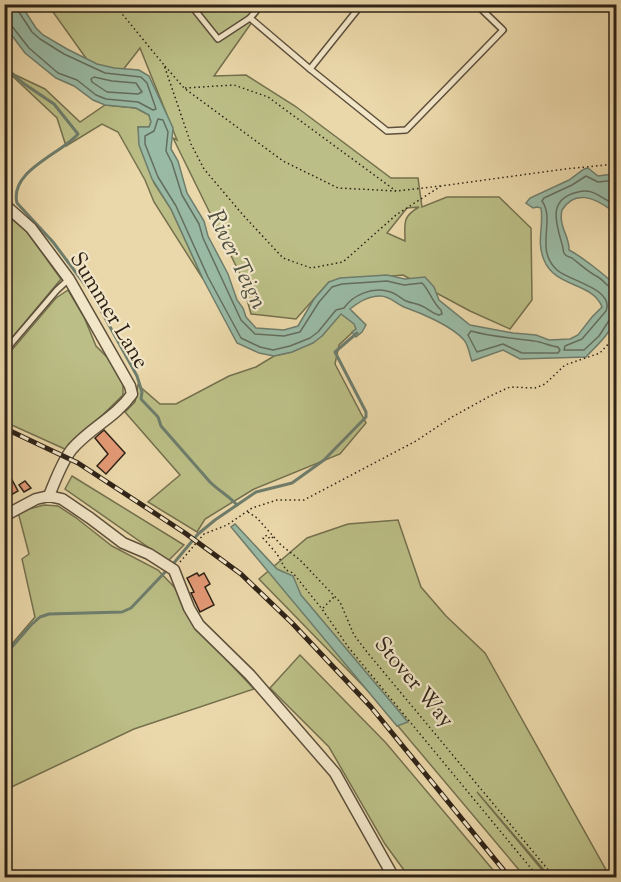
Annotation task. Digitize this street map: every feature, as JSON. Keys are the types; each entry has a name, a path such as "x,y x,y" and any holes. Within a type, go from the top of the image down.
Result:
{"street":[{"name":"Summer Lane","path":"4,204 31,228 69,279 130,386 132,394 123,407 70,451 49,496"},
{"path":"4,516 36,499 49,496 62,499 123,543 170,567 189,608 200,625 250,675 335,773 394,878"}],"lane":[{"path":"190,4 218,39 250,18 262,4"},
{"path":"310,69 362,4"},
{"path":"250,18 387,131 406,130 503,30 476,4"},
{"path":"4,352 69,279"}],"path":[{"path":"114,4 184,88 283,161 338,188 397,191 616,164"},
{"path":"164,65 191,144 204,169 283,258 311,268 343,262 396,215 441,186"},
{"path":"184,88 234,85 268,97 397,191"},
{"path":"616,223 612,237 616,258"},
{"path":"170,567 204,534 227,525 252,508 277,500 304,500 510,387 535,388 545,384 565,365 600,353 611,341 616,331"},
{"name":"Stover Way","path":"248,512 257,518 273,537 300,560 334,596 345,610 354,634 367,652 555,878"},
{"path":"273,537 270,539 267,535 263,538 277,554 286,570 293,573 322,609 349,648 539,878"},
{"path":"322,609 334,596"}],"green space":[{"path":"48,5 264,5 214,76 246,75 295,106 391,178 418,178 422,207 447,197 499,197 531,228 532,300 510,329 470,311 403,275 329,282 296,319 251,314 240,274 173,138 177,140 140,48 108,89","holes":["419,207 407,217 405,241 387,233 407,208"]},
{"path":"7,71 45,89 80,122 105,105 136,108 149,115 151,122 149,127 138,127 154,183 171,209 203,279 154,202 145,180 118,132 102,124 66,146 57,118"},
{"path":"5,213 27,232 61,279 5,346"},
{"path":"68,290 84,317 96,346 111,361 123,384 123,395 67,450 5,422 5,358 56,298"},
{"path":"341,313 355,324 356,329 339,345 335,364 366,423 340,454 254,489 205,519 197,532 148,502 180,475 125,412 135,402 138,385 160,404 176,404 229,376 256,367 274,356 292,352 322,336"},
{"path":"72,476 184,545 168,561 65,489"},
{"path":"44,505 58,506 112,546 158,570 175,588 195,626 254,689 134,729 5,790 5,652 35,617 22,559 29,554 18,512"},
{"path":"398,520 421,587 446,616 485,653 610,877 550,877 477,792 548,877 525,877 371,694 259,579 307,538 348,524"},
{"path":"300,655 386,743 499,877 409,877 385,844 329,747 270,688"}],"water":[{"path":"5,4 21,5 43,35 97,64 139,70 149,76 173,128 171,149 178,161 187,193 204,221 208,236 228,274 237,300 246,317 256,328 284,330 298,326 314,299 329,282 340,278 387,275 405,279 425,277 434,287 439,300 470,325 536,335 549,340 570,339 578,335 602,307 591,293 556,276 549,269 544,260 540,240 541,208 533,208 526,203 530,198 569,180 588,168 598,176 616,175 616,208 611,210 592,199 579,198 567,203 561,216 569,250 608,278 616,287 616,318 613,324 586,357 520,359 503,350 472,361 466,342 452,330 390,298 380,296 364,300 350,309 366,325 356,337 352,332 356,329 354,324 341,314 313,343 292,352 274,356 259,353 237,343 203,279 171,209 152,179 139,145 138,127 149,127 151,122 149,115 136,108 105,105 56,78 25,53 7,29"},
{"path":"235,524 277,569 293,576 301,595 408,722 397,726 231,527"}],"building":[{"path":"104,430 125,453 106,474 97,466 108,454 95,438"},
{"path":"4,465 18,491 4,499"},
{"path":"25,481 31,488 24,492 19,485"},
{"path":"197,573 199,576 204,573 210,584 205,587 214,605 200,612 187,578"}],"waterway":[{"path":"4,66 23,83 54,104 78,134 28,172 17,192 17,203 53,242 92,294 137,376 142,392 141,399 158,417 161,426 210,482 237,505"},
{"path":"173,564 198,534 215,520 256,492 292,483 324,460 366,417 366,412 335,352 357,333"},
{"path":"4,656 40,617 49,614 122,612 131,608 168,569"}],"railway":[{"path":"4,428 78,463 185,533 241,574 292,623 371,707 510,878"}],"water label":[{"name":"River Teign","path":"236,260"}]}
